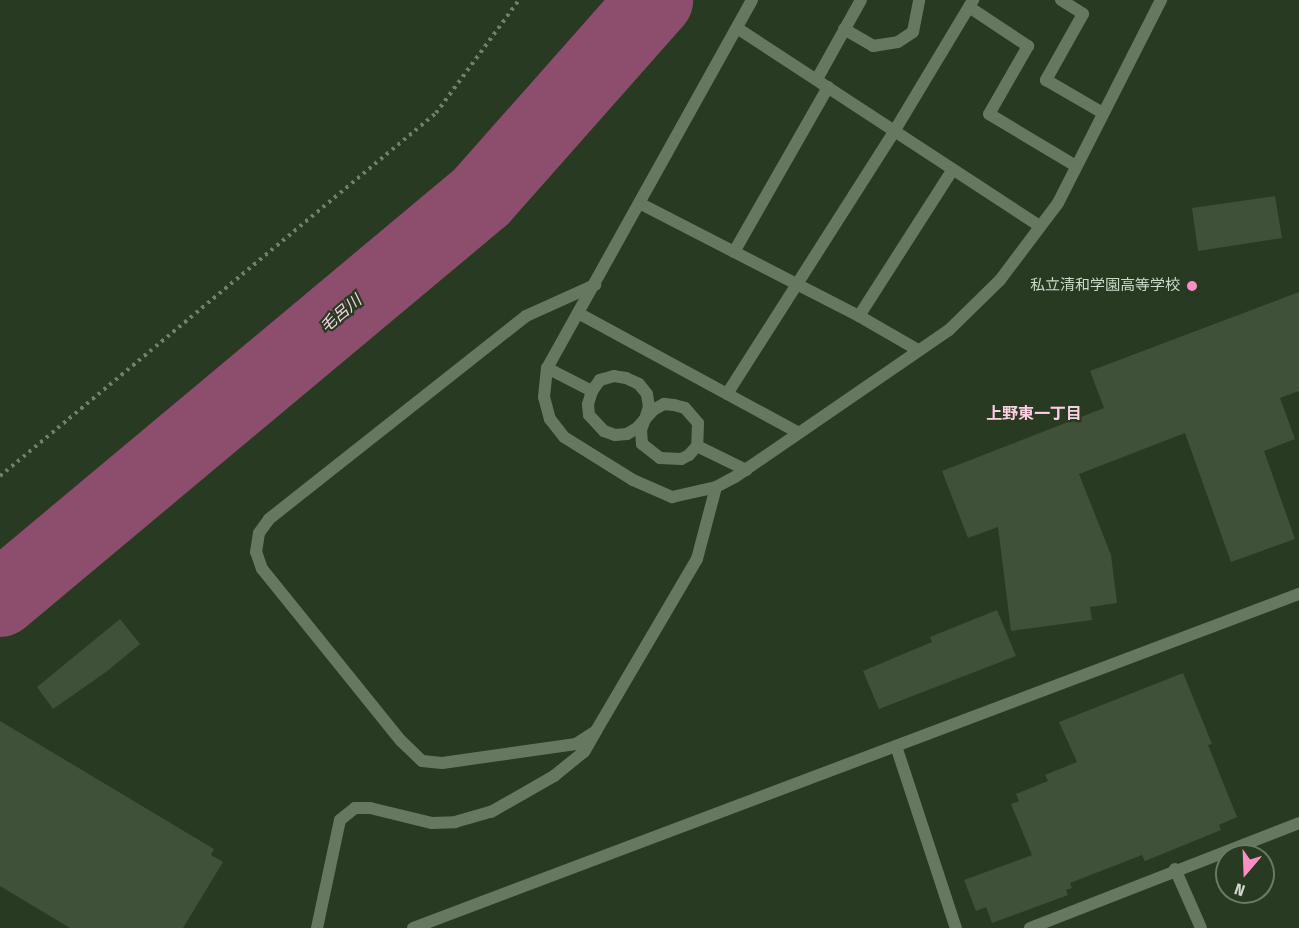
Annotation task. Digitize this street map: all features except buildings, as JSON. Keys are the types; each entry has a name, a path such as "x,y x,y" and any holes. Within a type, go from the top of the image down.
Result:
{"street":[{"path":"752,0 641,204 547,368 544,397 550,419 564,437 633,480 672,497 716,487 746,470 949,330 1000,280 1058,202 1161,0"},
{"path":"817,79 861,0"},
{"path":"844,29 873,46 898,42 913,32 919,0"},
{"path":"1061,0 1083,14 1046,80 1103,113"},
{"path":"727,394 895,130 971,4 1028,46 989,114 1076,166"},
{"path":"737,28 1040,226"},
{"path":"734,252 828,87"},
{"path":"859,316 952,169"},
{"path":"641,204 798,283 918,351"},
{"path":"595,285 526,316 269,519 259,533 256,552 262,569 400,741 422,761 442,764 576,744 596,731"},
{"path":"578,313 799,433"},
{"path":"547,368 592,391"},
{"path":"645,419 641,430 642,444 660,458 681,459 689,455 697,446 698,423 685,408 664,404 645,419 627,434 615,435 604,431 589,415 588,404 592,391 600,380 614,376 639,384 647,394 649,407 645,419"},
{"path":"697,446 746,470"},
{"path":"317,928 340,820 355,808 370,808 432,824 455,822 491,812 554,777 584,753 697,559 716,487"},
{"path":"413,928 896,746 1297,600"},
{"path":"896,746 956,928"},
{"path":"1030,928 1175,869 1299,823"},
{"path":"1175,869 1202,928"}],"path":[{"path":"0,476 436,112 519,0"}],"waterway":[{"name":"毛呂川","path":"0,599 481,197 655,0"}],"place":[{"name":"私立清和学園高等学校","path":"1192,286"}],"district":[{"name":"上野東一丁目","path":"1034,414"}]}
